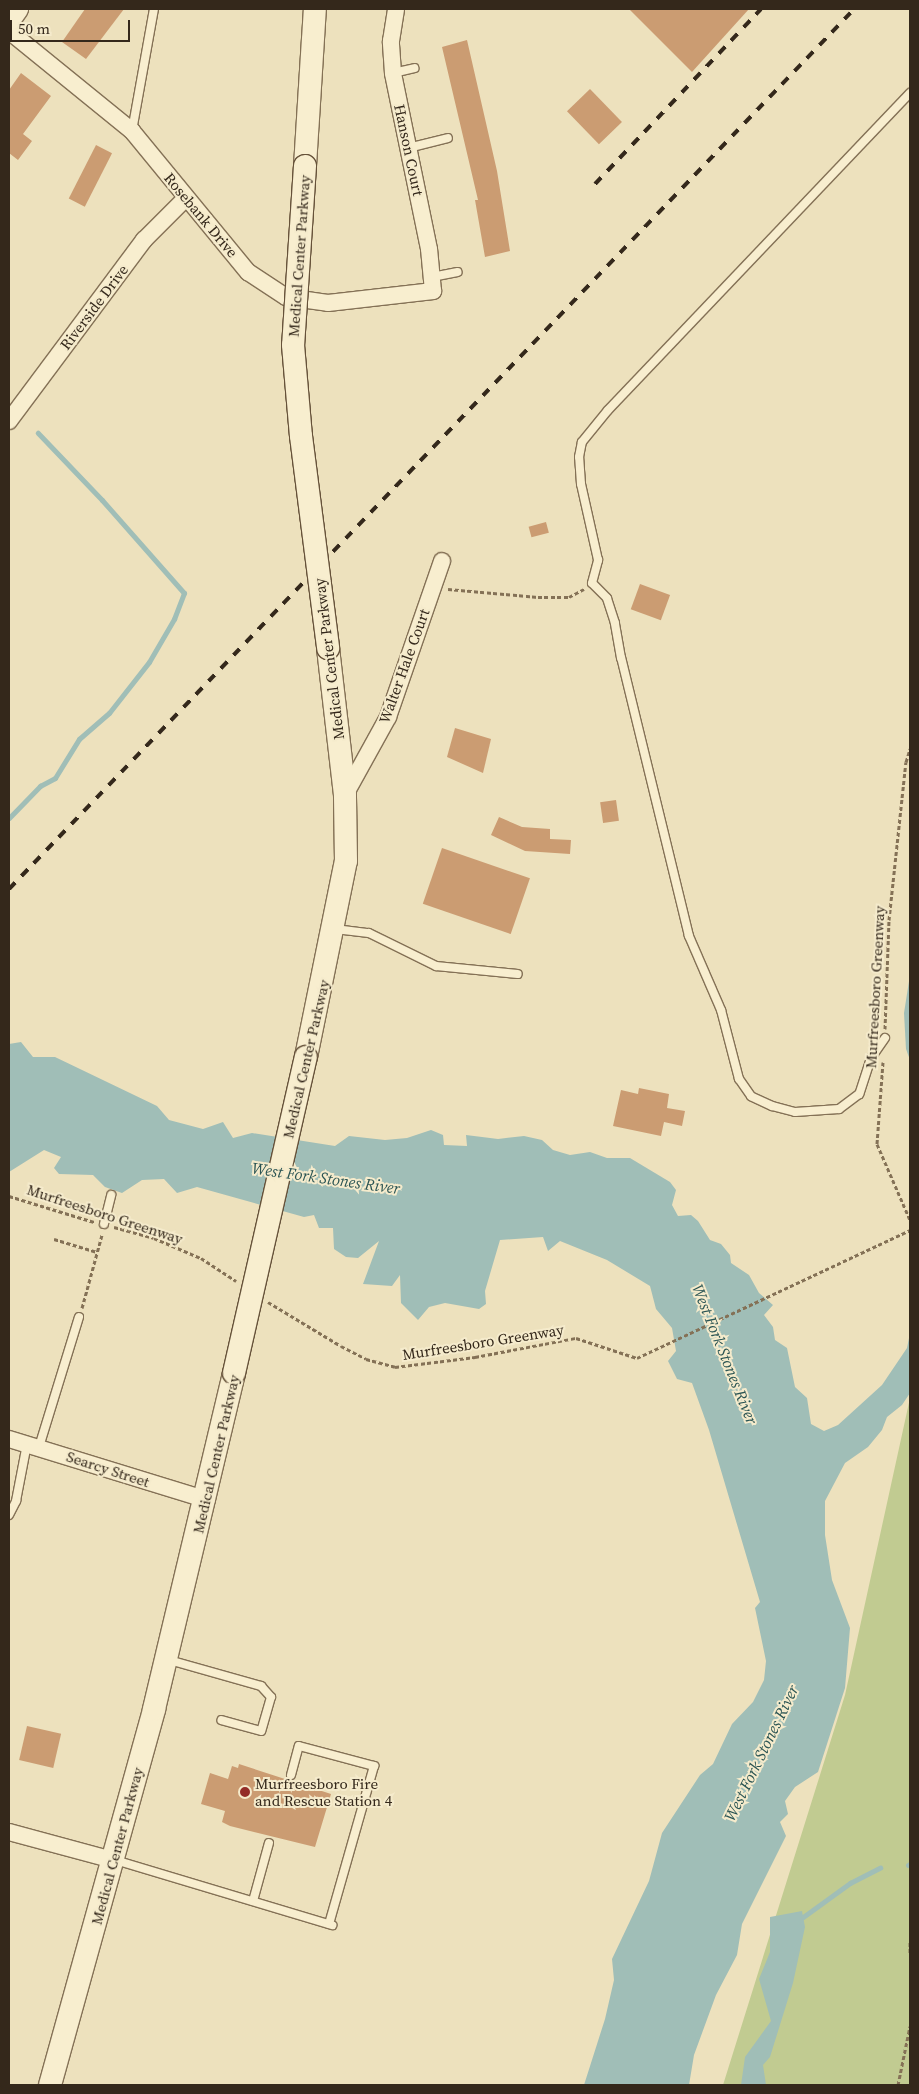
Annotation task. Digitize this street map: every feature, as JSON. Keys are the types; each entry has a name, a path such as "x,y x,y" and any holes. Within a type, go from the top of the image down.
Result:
{"main road":[{"name":"Medical Center Parkway","path":"50,2085 167,1660 207,1500 306,1057 334,928 346,860 345,795 301,436 294,345 296,274 315,9"}],"street":[{"path":"9,22 18,9"},
{"name":"Hanson Court","path":"396,9 392,41 393,73 429,249 432,284"},
{"name":"Rosebank Drive","path":"9,31 132,131 248,272 286,297 328,303 432,284"},
{"name":"Riverside Drive","path":"9,421 144,240 186,198"},
{"name":"Walter Hale Court","path":"345,795 388,717 442,561"},
{"name":"Searcy Street","path":"9,1438 207,1500"},
{"path":"9,1832 113,1860"}],"lane":[{"path":"132,131 154,9"},
{"path":"393,73 414,68"},
{"path":"885,1038 871,1058 859,1094 839,1109 794,1112 772,1106 751,1096 739,1079 720,1010 689,936 620,658 615,623 607,598 592,583 598,560 581,484 579,458 582,442 608,410 910,94"},
{"path":"408,148 448,138"},
{"path":"432,284 458,272"},
{"path":"334,928 369,933 436,966 518,974"},
{"path":"104,1224 111,1196"},
{"path":"9,1515 16,1501 33,1445 79,1317"},
{"path":"167,1660 261,1686 271,1696 261,1731 221,1720"},
{"path":"113,1860 331,1924 374,1766 299,1746 291,1775"},
{"path":"253,1901 269,1843"}],"path":[{"path":"432,588 570,597"},
{"name":"Murfreesboro Greenway","path":"910,749 906,762 889,920 885,1038 877,1144 910,1220"},
{"name":"Murfreesboro Greenway","path":"9,1196 20,1197 73,1218 104,1224 154,1238 201,1258 242,1285"},
{"path":"79,1317 104,1224"},
{"name":"Murfreesboro Greenway","path":"259,1296 341,1346 366,1359 395,1367 475,1357 576,1338 637,1358 910,1230"},
{"path":"54,1239 97,1252"},
{"path":"910,1942 910,1955"},
{"path":"898,2085 910,2026"}],"green space":[{"path":"910,1398 910,2085 723,2085 845,1695"}],"water":[{"path":"910,975 910,1060 906,1049 904,1013"},
{"name":"West Fork Stones River","path":"21,1042 33,1057 55,1057 157,1106 169,1120 203,1129 223,1122 233,1138 252,1133 335,1146 349,1136 385,1140 407,1138 431,1130 443,1135 444,1145 467,1146 466,1135 498,1139 524,1136 542,1140 553,1150 570,1155 590,1152 607,1158 630,1158 670,1182 676,1190 672,1205 678,1216 691,1215 698,1221 710,1240 721,1244 730,1255 731,1263 749,1275 759,1293 773,1305 764,1315 773,1327 775,1340 787,1348 795,1387 807,1398 811,1424 824,1431 838,1425 882,1385 907,1348 910,1333 910,1393 902,1405 887,1417 882,1430 868,1447 845,1463 825,1501 825,1535 832,1580 850,1628 845,1688 818,1772 795,1787 785,1801 788,1814 780,1822 786,1836 742,1924 737,1955 716,1995 694,2055 689,2085 584,2085 605,2019 614,1980 612,1959 649,1881 662,1833 700,1775 713,1764 732,1724 753,1702 764,1680 766,1661 755,1608 760,1602 709,1430 692,1383 677,1379 668,1361 676,1351 672,1328 656,1309 650,1286 607,1260 560,1241 548,1251 543,1237 500,1240 485,1291 486,1304 479,1309 445,1303 429,1307 418,1320 401,1303 400,1275 392,1286 363,1284 379,1241 358,1258 346,1257 334,1249 333,1228 319,1228 314,1215 304,1217 197,1187 177,1193 164,1179 142,1180 122,1193 105,1187 93,1175 59,1174 54,1168 61,1157 44,1150 9,1172 9,1044"},
{"path":"802,1911 805,1927 793,1983 770,2057 763,2065 766,2085 741,2085 745,2057 771,2021 759,1979 770,1952 770,1917"}],"building":[{"path":"85,9 124,9 86,59 62,42"},
{"path":"629,9 749,9 692,72"},
{"path":"467,40 497,171 510,251 485,257 475,200 478,200 442,47"},
{"path":"21,73 51,96 23,134 32,141 18,160 9,153 9,90"},
{"path":"590,89 622,122 599,144 567,111"},
{"path":"96,145 112,153 85,207 69,198"},
{"path":"546,522 549,533 531,537 529,527"},
{"path":"640,584 670,595 661,620 631,609"},
{"path":"455,728 491,739 483,773 447,757"},
{"path":"616,800 619,821 603,823 600,802"},
{"path":"499,817 522,827 550,829 550,839 571,840 570,854 525,851 491,835"},
{"path":"442,848 530,878 511,934 423,904"},
{"path":"639,1088 669,1094 667,1108 685,1111 682,1126 664,1122 661,1136 613,1126 621,1090 638,1094"},
{"path":"27,1726 61,1734 53,1768 19,1760"},
{"path":"239,1764 331,1794 315,1847 230,1826 222,1822 225,1811 201,1804 210,1773 228,1779 232,1766 238,1768"}],"waterway":[{"path":"9,818 40,786 55,778 79,739 109,713 149,662 174,619 184,593 102,500 38,433"},
{"path":"803,1917 850,1883 880,1868"}],"railway":[{"path":"595,184 761,9"},
{"path":"9,889 854,9"}],"place":[{"name":"Murfreesboro Fire and Rescue Station 4","path":"245,1792"}]}
